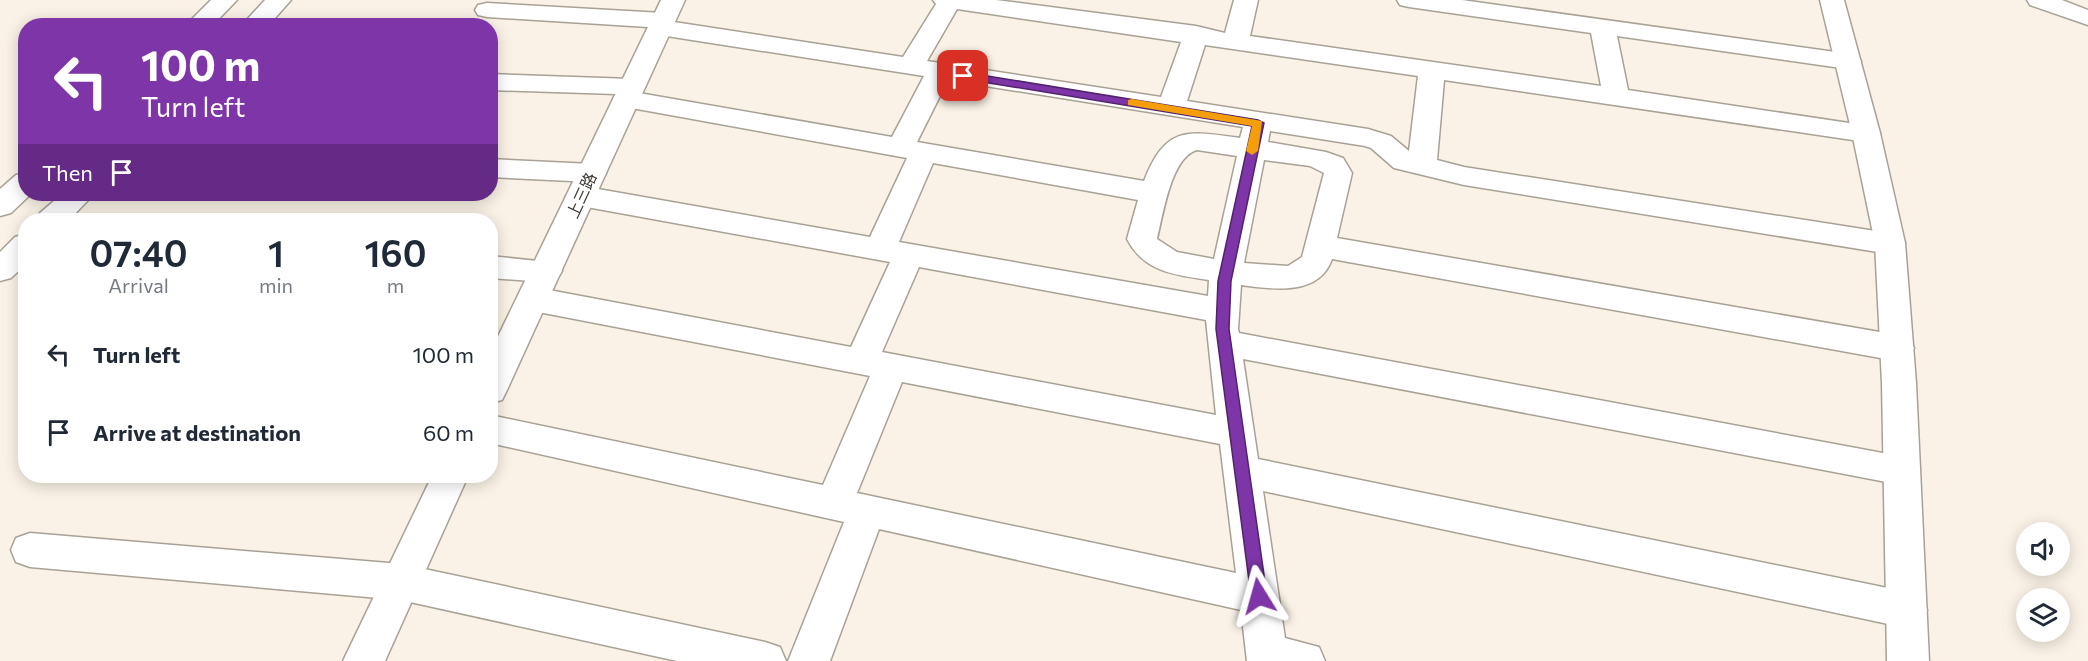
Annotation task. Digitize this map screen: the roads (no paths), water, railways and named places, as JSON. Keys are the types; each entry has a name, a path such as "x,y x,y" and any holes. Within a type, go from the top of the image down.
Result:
{"main road":[{"path":"206,18 225,0"},
{"path":"261,18 279,0"},
{"path":"910,67 947,0 1196,34 1866,133"},
{"path":"1236,40 1246,0"},
{"path":"1409,0 1572,12 1604,28 1848,61"},
{"path":"1832,0 1866,133 1890,243 1898,348 1908,661"},
{"path":"2039,0 2088,18"},
{"path":"487,10 665,16 910,67 1171,109 1255,136 1316,158 1333,165 1338,173 1316,262 1297,276 1281,279 1179,264 1159,258 1148,250 1142,239 1155,193 1172,152 1184,144 1197,141 1255,136 1381,142 1399,158 1422,167 1476,178 1890,243"},
{"name":"上三路","path":"498,373 665,16"},
{"path":"1604,28 1616,96"},
{"path":"1171,109 1196,34"},
{"path":"1422,167 1432,69"},
{"path":"809,661 850,507 912,150 939,72"},
{"path":"498,83 629,93 912,150 1155,193"},
{"path":"1255,136 1227,271 1224,327 1259,596 1280,658"},
{"path":"498,169 586,184 1224,327 1902,470"},
{"path":"0,206 18,189"},
{"path":"59,213 71,201"},
{"path":"1320,246 1898,348"},
{"path":"0,270 18,253"},
{"path":"498,270 540,285 876,364 1237,433"},
{"path":"498,431 1259,596"},
{"path":"1242,471 1907,610"},
{"path":"364,661 447,483"},
{"path":"30,550 401,582 765,661"}]}
